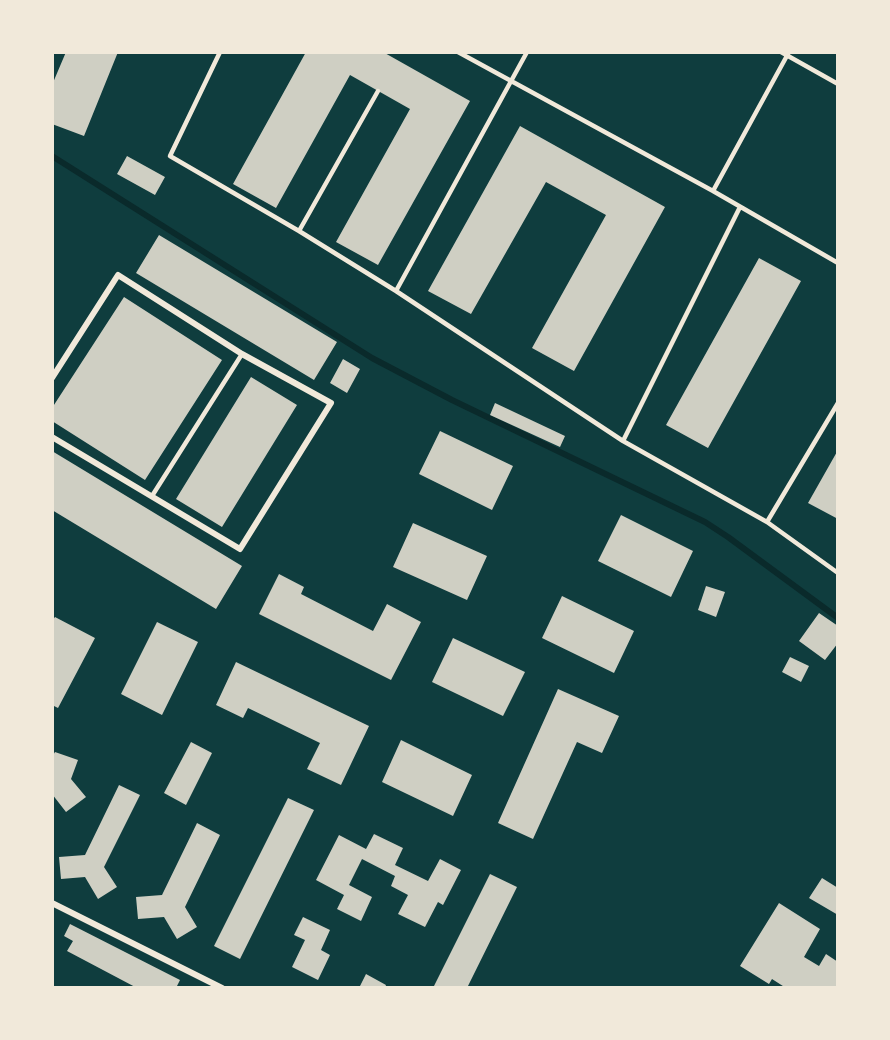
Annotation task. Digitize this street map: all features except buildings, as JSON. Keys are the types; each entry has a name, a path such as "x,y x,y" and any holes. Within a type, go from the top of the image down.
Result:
{"street":[{"path":"52,378 117,275 242,354 331,403 240,549 52,436"},
{"path":"52,903 222,987"}],"lane":[{"path":"220,52 170,156 396,291 623,441 767,522 837,573"},
{"path":"458,52 713,191 837,262"},
{"path":"396,291 527,52"},
{"path":"781,52 837,84"},
{"path":"713,191 788,54"},
{"path":"299,231 378,91"},
{"path":"623,441 740,207"},
{"path":"152,496 242,354"},
{"path":"767,522 837,403"}],"waterway":[{"path":"52,156 372,358 452,400 705,522 838,618"}]}
